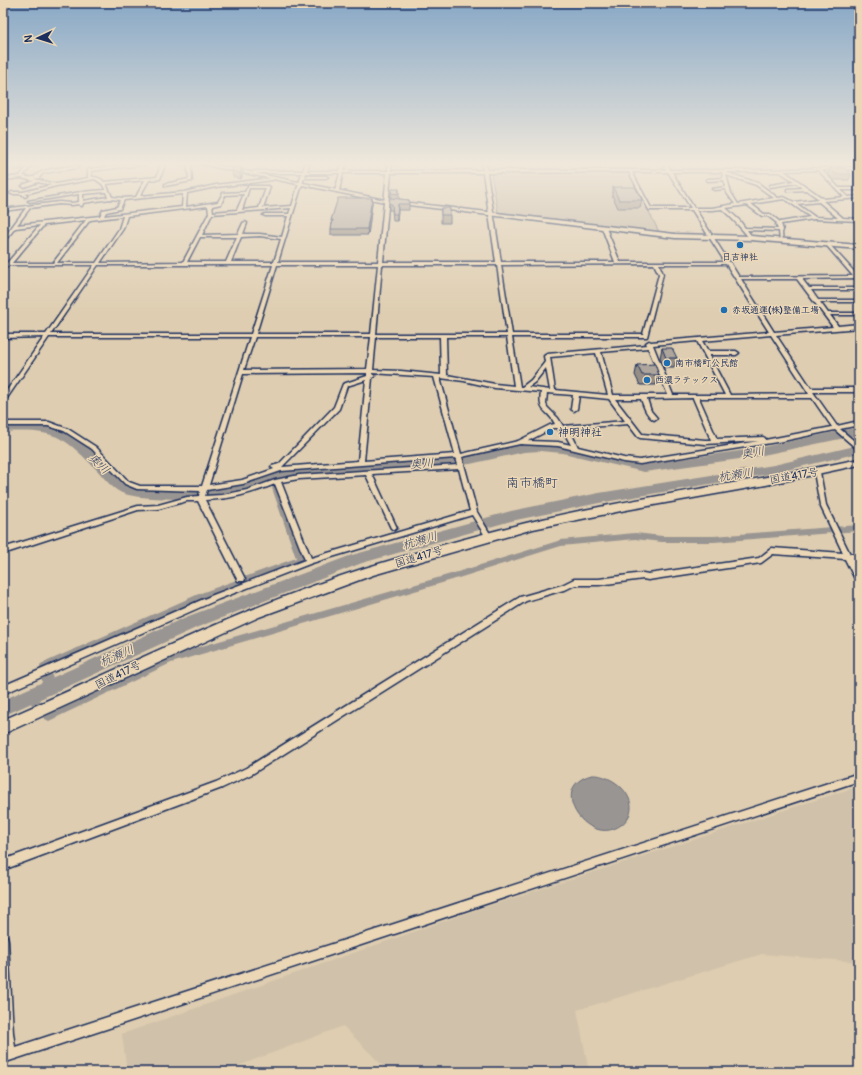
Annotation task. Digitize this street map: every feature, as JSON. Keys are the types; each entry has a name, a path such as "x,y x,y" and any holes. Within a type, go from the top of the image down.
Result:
{"highway":[{"name":"国道417号","path":"3,727 256,613 387,567 488,535 643,503 816,472 859,462"}],"main road":[{"path":"493,214 675,236 751,238 829,245 859,246"}],"street":[{"path":"3,237 8,236 24,214"},
{"path":"101,218 103,214"},
{"path":"14,227 133,214"},
{"path":"184,264 210,214"},
{"path":"361,463 384,214"},
{"path":"492,214 510,336 520,389"},
{"path":"696,214 729,263 813,396 837,430 859,448"},
{"path":"731,214 751,238"},
{"path":"762,214 769,215 779,223 778,225 781,230 780,233 782,241"},
{"path":"809,214 814,218"},
{"path":"837,214 842,219"},
{"path":"3,400 121,229 126,215"},
{"path":"241,579 201,499 290,215 265,215"},
{"path":"50,216 53,223"},
{"path":"779,223 814,218 859,220"},
{"path":"54,264 88,220"},
{"path":"228,264 245,223"},
{"path":"3,270 6,264 43,224"},
{"path":"604,228 618,263"},
{"path":"743,230 781,230"},
{"path":"199,236 260,235 283,238"},
{"path":"829,245 858,278"},
{"path":"656,263 661,274 646,336 671,396"},
{"path":"6,264 729,263"},
{"path":"798,277 837,328"},
{"path":"738,278 858,278"},
{"path":"808,289 859,289"},
{"path":"817,302 859,301"},
{"path":"826,314 859,314"},
{"path":"553,392 547,356 699,340 859,326"},
{"path":"3,336 646,336"},
{"path":"443,336 444,378"},
{"path":"699,340 728,396"},
{"path":"598,351 611,397 640,436 705,442 783,439"},
{"path":"706,353 736,353"},
{"path":"520,389 533,381 548,362"},
{"path":"241,372 369,374 387,372 437,376 520,389 611,397 813,396"},
{"path":"267,473 268,470 280,465 337,408 345,385 369,374"},
{"path":"437,376 475,514 488,535"},
{"path":"809,390 859,390"},
{"path":"544,391 543,405 557,419 561,427 570,435 574,447"},
{"path":"574,409 576,394"},
{"path":"643,396 648,411 654,418"},
{"path":"695,396 715,441"},
{"path":"3,424 49,424 66,430 94,448 127,483 139,488 204,489 243,482 280,469 459,457 520,442 552,426 561,427 629,422"},
{"path":"520,442 542,442 574,447 624,460 640,462 837,430 859,423"},
{"path":"3,551 138,508 158,507 187,499 201,499 248,492 277,481 368,472 461,467"},
{"path":"368,472 394,528"},
{"path":"816,472 823,506 859,579"},
{"path":"277,481 309,561"},
{"path":"3,690 216,597 309,561 475,514"},
{"path":"3,865 219,785 249,771 523,599 564,587 574,582 599,582 643,576 648,577 761,560 772,551 859,557"},
{"path":"3,940 7,1056 859,777"}],"shaded area":[{"path":"515,214 650,214 659,232"},
{"path":"592,775 601,776 611,780 626,792 630,801 631,809 628,817 621,825 608,830 596,829 585,823 576,813 572,802 572,791 578,781"},
{"path":"859,786 859,962 762,954 577,1010 589,1072 389,1072 343,1026 222,1072 127,1072 122,1034 470,912"}],"building":[{"path":"333,214 369,214 367,229 331,229 333,220 331,220"},
{"path":"662,348 672,348 677,358 666,358"},
{"path":"655,364 659,375 642,375 637,365"}],"waterway":[{"name":"奥川","path":"3,428 35,427 59,432 77,443 124,489 138,493 165,494 223,492 283,475 307,471 470,460 524,448 540,447 563,449 621,464 644,468 754,453 859,431"},
{"name":"杭瀬川","path":"3,708 192,622 275,589 357,559 511,516 599,498 774,469 859,449"},
{"path":"45,667 204,596 301,560 276,488"},
{"path":"49,716 168,660 452,577 561,543 635,536 662,539 714,539 859,528"},
{"path":"47,675 48,688"},
{"path":"32,695 37,704"}],"place":[{"name":"日吉神社","path":"740,245"},
{"name":"赤坂通運(株)整備工場","path":"724,310"},
{"name":"南市橋町公民館","path":"667,363"},
{"name":"西濃ラテックス","path":"647,380"},
{"name":"神明神社","path":"550,432"}],"district":[{"name":"南市橋町","path":"532,483"}]}
